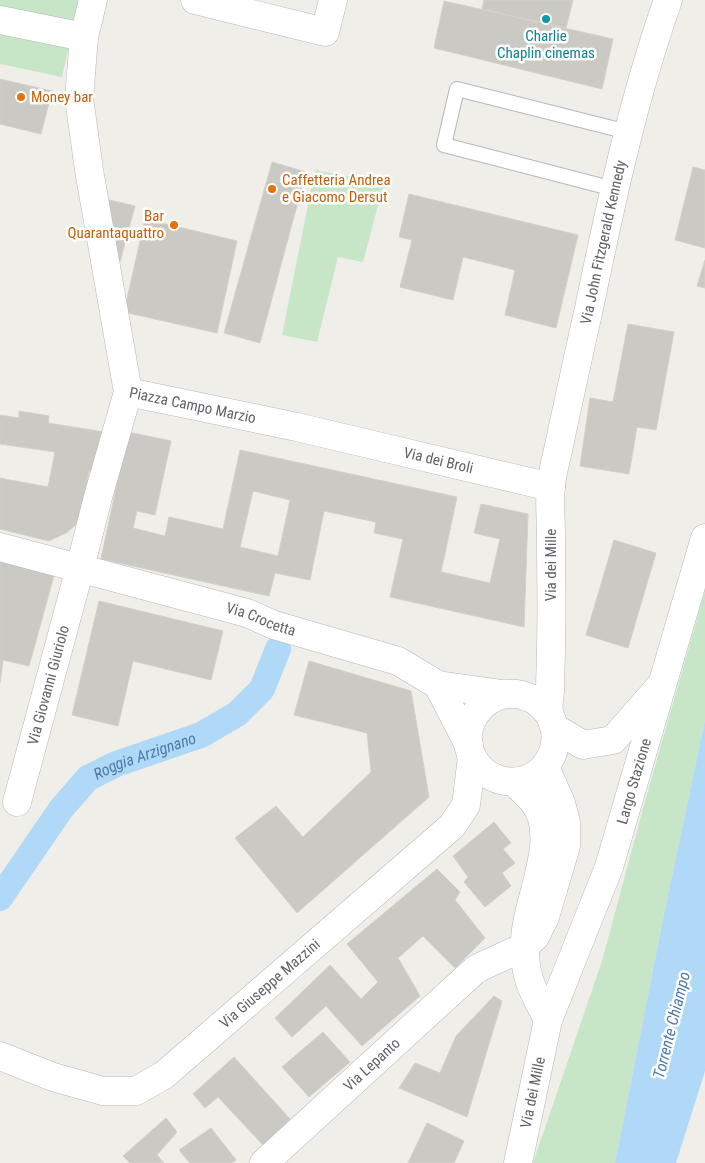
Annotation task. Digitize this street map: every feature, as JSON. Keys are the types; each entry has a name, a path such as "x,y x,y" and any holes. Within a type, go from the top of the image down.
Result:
{"street":[{"name":"Piazza Campo Marzio","path":"93,0 84,37 79,98 89,170 128,392 325,434"},
{"path":"195,0 324,32 333,0"},
{"name":"Via John Fitzgerald Kennedy","path":"550,487 614,189 653,41 668,0"},
{"path":"0,20 84,37"},
{"name":"Via Giovanni Giuriolo","path":"17,802 98,497 128,392"},
{"name":"Via dei Broli","path":"325,434 550,487"},
{"name":"Via dei Mille","path":"550,487 552,721"},
{"name":"Largo Stazione","path":"548,1020 609,867 705,538"},
{"path":"0,547 80,568"},
{"name":"Via Crocetta","path":"80,568 247,613 274,625 398,662 438,685 509,694"},
{"path":"509,694 551,642"},
{"path":"470,751 468,732 472,719 479,708 490,700 509,694 529,697 540,704 552,721 583,745 613,740 662,684"},
{"path":"438,685 480,768 490,776 501,780 514,782 525,780 536,775 545,767 551,758 556,743 552,721"},
{"name":"Via Giuseppe Mazzini","path":"0,1056 53,1078 102,1091 136,1091 164,1075 452,826 466,805 470,751"},
{"name":"Via Lepanto","path":"264,1163 474,971 526,936 535,937 545,917 566,846 566,822 561,803 545,767"},
{"path":"514,782 534,801 542,819 544,841 526,936 529,979 548,1020"},
{"path":"480,967 529,979"},
{"name":"Via dei Mille","path":"518,1163 548,1020"}],"lane":[{"path":"614,189 444,145 446,136 458,89 628,132"}],"green space":[{"path":"0,0 79,0 62,77 0,64"},
{"path":"315,170 384,183 363,262 338,257 317,342 282,335"},
{"path":"705,591 705,720 664,914 615,1163 533,1163 602,961"}],"water":[{"name":"Torrente Chiampo","path":"705,720 705,1071 676,1163 615,1163 664,914"}],"building":[{"name":"Charlie Chaplin cinemas","path":"484,0 573,0 566,28 482,9"},
{"path":"444,1 613,39 602,89 434,48"},
{"path":"0,79 52,91 41,134 0,124"},
{"path":"272,162 306,172 260,343 224,333"},
{"path":"693,167 705,170 705,248 675,240"},
{"path":"409,194 578,235 556,328 505,315 515,270 463,257 453,300 400,287 412,240 399,237"},
{"path":"101,198 135,206 117,273"},
{"path":"145,219 237,241 217,333 124,312"},
{"path":"705,260 705,288 697,286"},
{"path":"628,324 674,332 656,430 637,427 629,474 580,466 590,398 613,402"},
{"path":"19,411 49,416 48,423 104,432 98,471 89,471 78,523 66,533 49,541 0,529 0,478 48,487 55,452 0,444 0,415 19,418"},
{"path":"128,432 171,441 155,515 137,511 133,528 165,536 169,517 223,529 240,450 457,497 441,572 490,583 500,539 474,533 481,504 528,514 524,627 390,597 403,539 374,533 376,522 324,511 310,580 275,573 269,596 101,559","holes":["253,491 290,500 278,556 240,547"]},
{"path":"614,540 656,553 628,648 586,635"},
{"path":"0,558 55,572 29,666 3,660 0,683"},
{"path":"99,601 223,631 211,680 133,661 118,726 72,715"},
{"path":"309,661 411,691 429,797 297,913 235,838 276,806 303,837 371,772 367,733 294,715"},
{"path":"494,822 511,843 503,849 515,863 502,873 511,886 485,907 464,882 468,877 453,856"},
{"path":"437,869 460,892 455,900 485,938 455,968 423,936 398,958 420,996 362,1046 326,1006 292,1037 275,1018 330,965 361,999 378,982 347,944"},
{"path":"494,996 502,1001 467,1117 399,1088 415,1063 440,1073 456,1036"},
{"path":"323,1032 350,1062 309,1097 282,1067"},
{"path":"234,1057 290,1119 263,1145 218,1097 205,1108 193,1094"},
{"path":"166,1118 177,1132 157,1155 164,1163 130,1163 123,1156"},
{"path":"427,1123 464,1141 454,1163 408,1163"},
{"path":"211,1128 236,1160 232,1163 190,1163 179,1150"}],"waterway":[{"name":"Roggia Arzignano","path":"0,898 61,809 88,778 116,764 201,735 237,714 262,689 278,649"}],"place":[{"name":"Charlie Chaplin cinemas","path":"546,19"},
{"name":"Money bar","path":"21,97"},
{"name":"Caffetteria Andrea e Giacomo Dersut","path":"272,189"},
{"name":"Bar Quarantaquattro","path":"174,225"}]}
